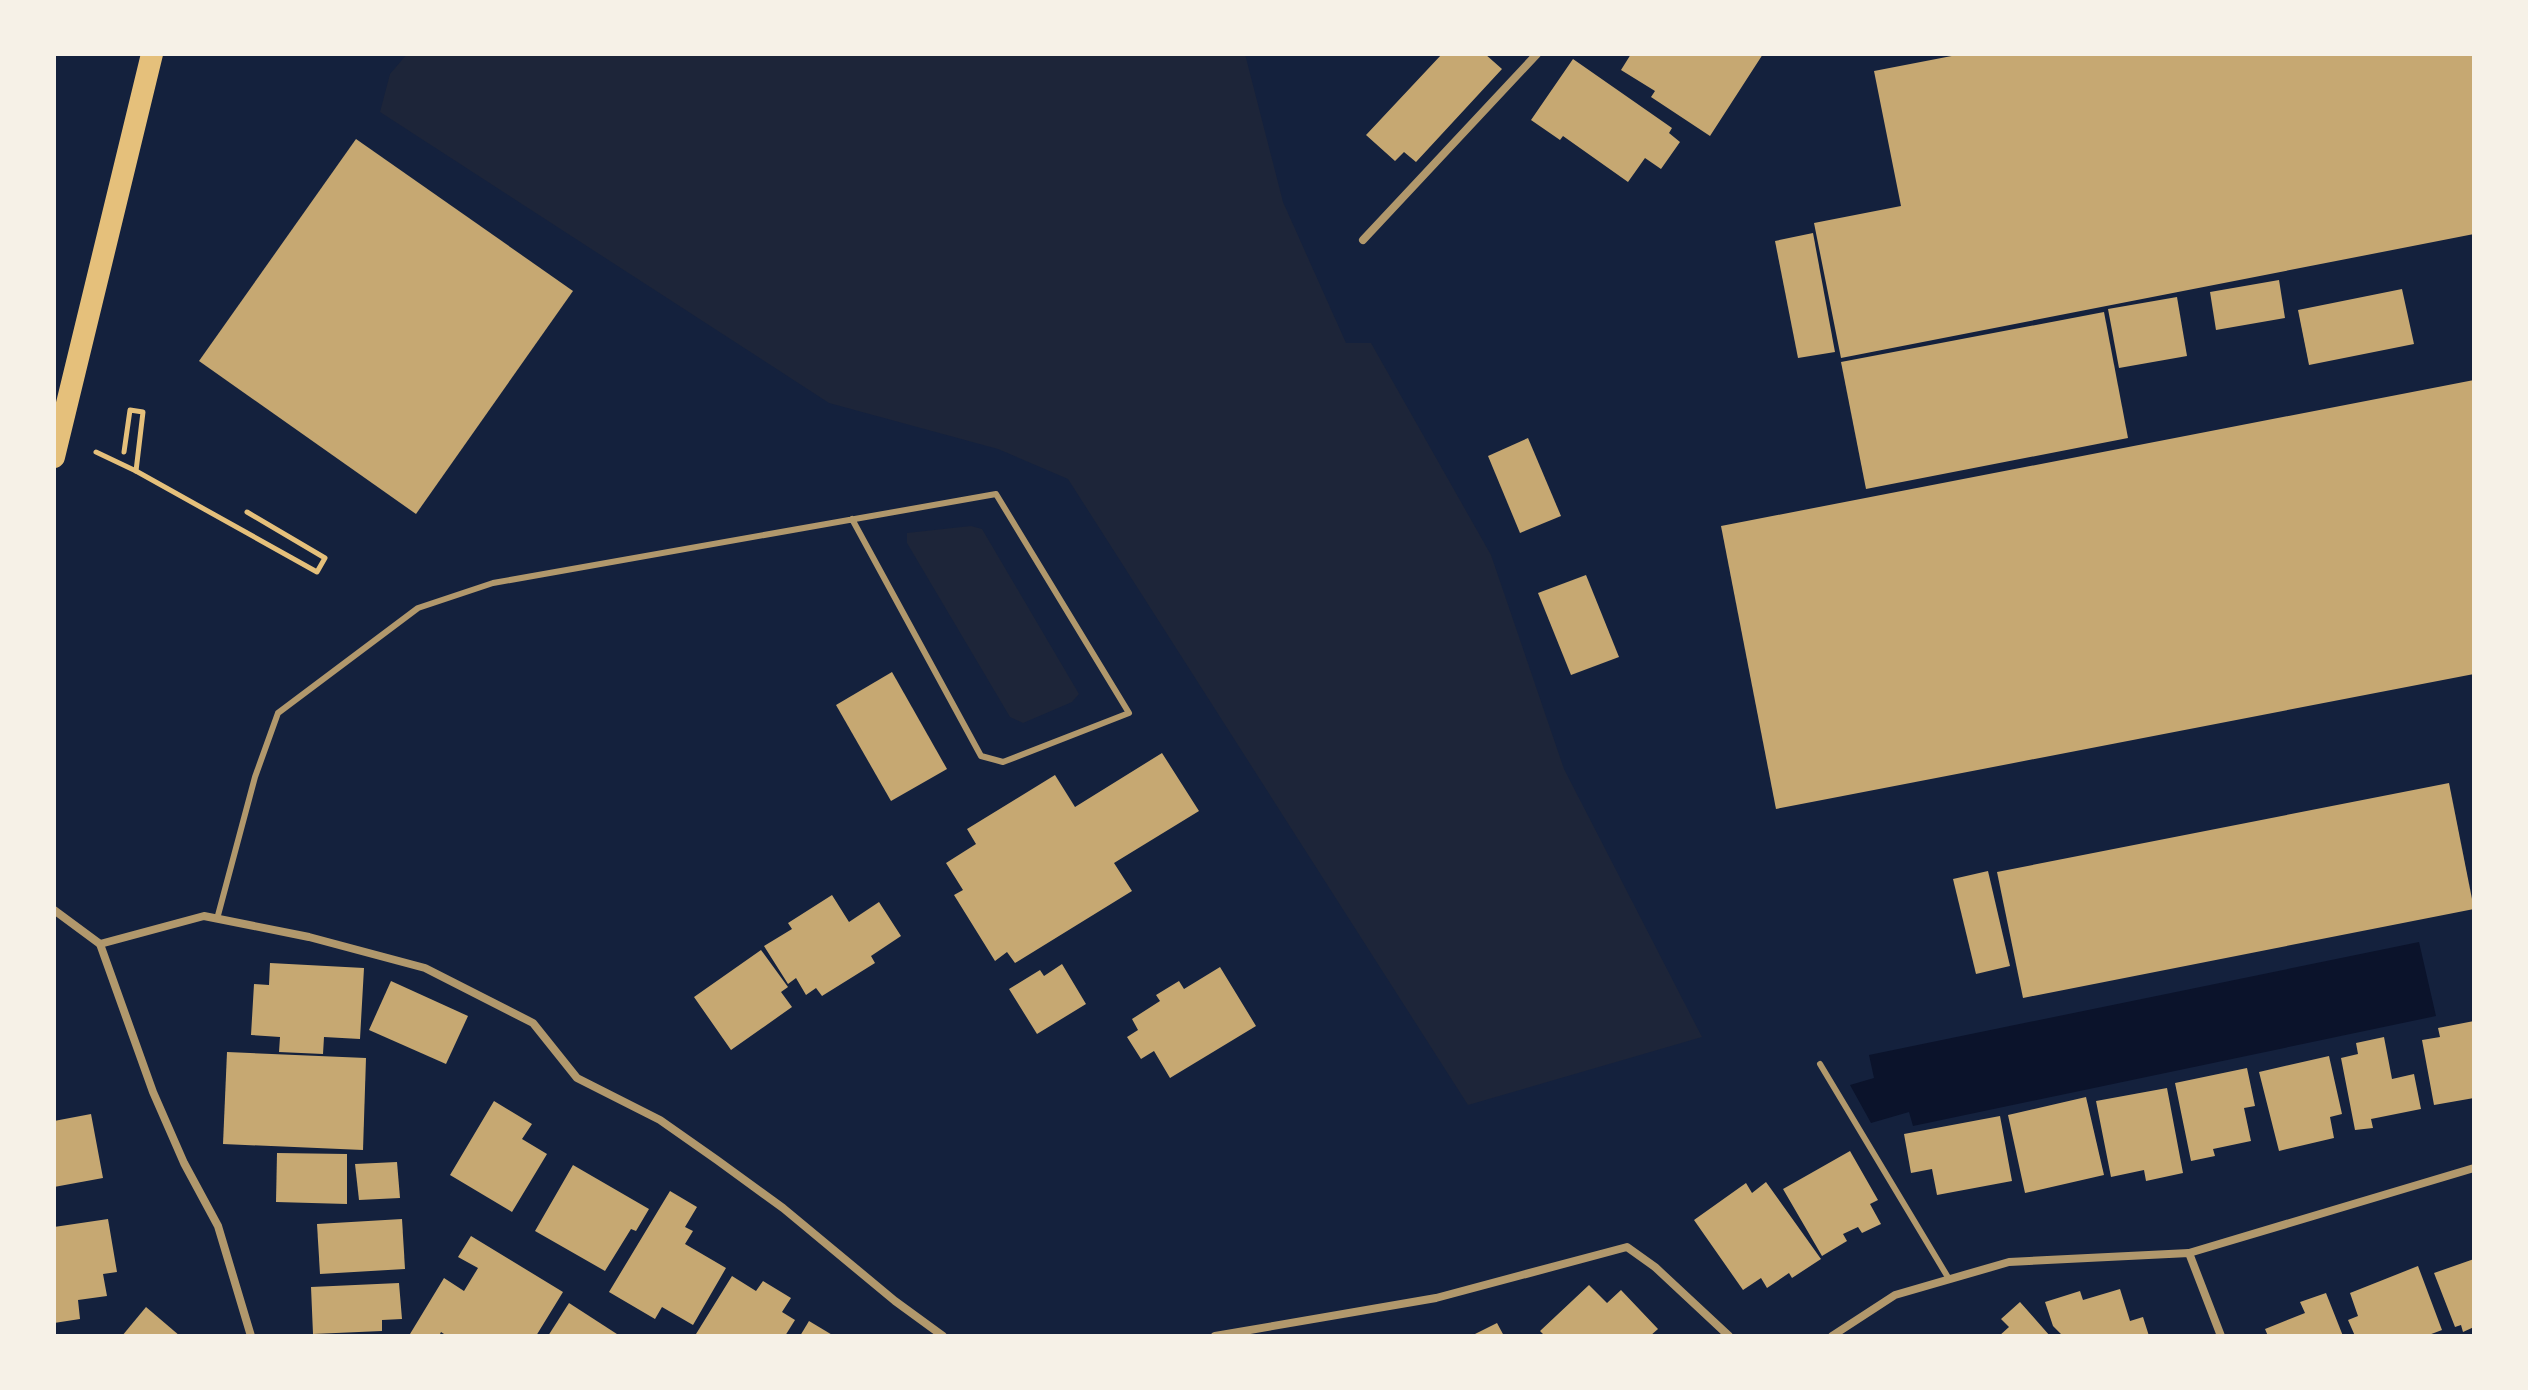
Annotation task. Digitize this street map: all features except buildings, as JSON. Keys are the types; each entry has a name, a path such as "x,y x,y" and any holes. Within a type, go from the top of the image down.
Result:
{"highway":[{"path":"54,457 152,54"}],"street":[{"path":"1363,240 1537,54"},
{"path":"54,910 100,944 153,1092 184,1163 218,1226 251,1336"},
{"path":"100,944 204,916 309,937 425,968 533,1023 577,1078 660,1120 717,1160 783,1208 895,1301 943,1336"},
{"path":"1832,1336 1895,1295 2009,1262 2189,1253 2474,1168"},
{"path":"1215,1336 1436,1298 1627,1247 1655,1267 1729,1336"},
{"path":"2189,1253 2221,1336"}],"lane":[{"path":"217,919 255,777 278,713 418,608 493,583 852,519 996,494 1129,713 1003,762 981,756 852,519"},
{"path":"1820,1064 1949,1279"}],"path":[{"path":"124,452 130,410 143,412 136,471"},
{"path":"95,452 136,471 317,572 325,558 247,512"}],"shaded area":[{"path":"407,54 1245,54 1283,202 1346,343 1371,343 1491,555 1564,769 1702,1037 1468,1105 1068,479 998,449 829,403 380,112 390,74"},
{"path":"971,526 982,529 1079,694 1072,702 1023,723 1010,717 907,543 907,533"},
{"path":"2419,942 2436,1016 1913,1126 1909,1112 1871,1123 1850,1085 1874,1078 1869,1055"}]}
